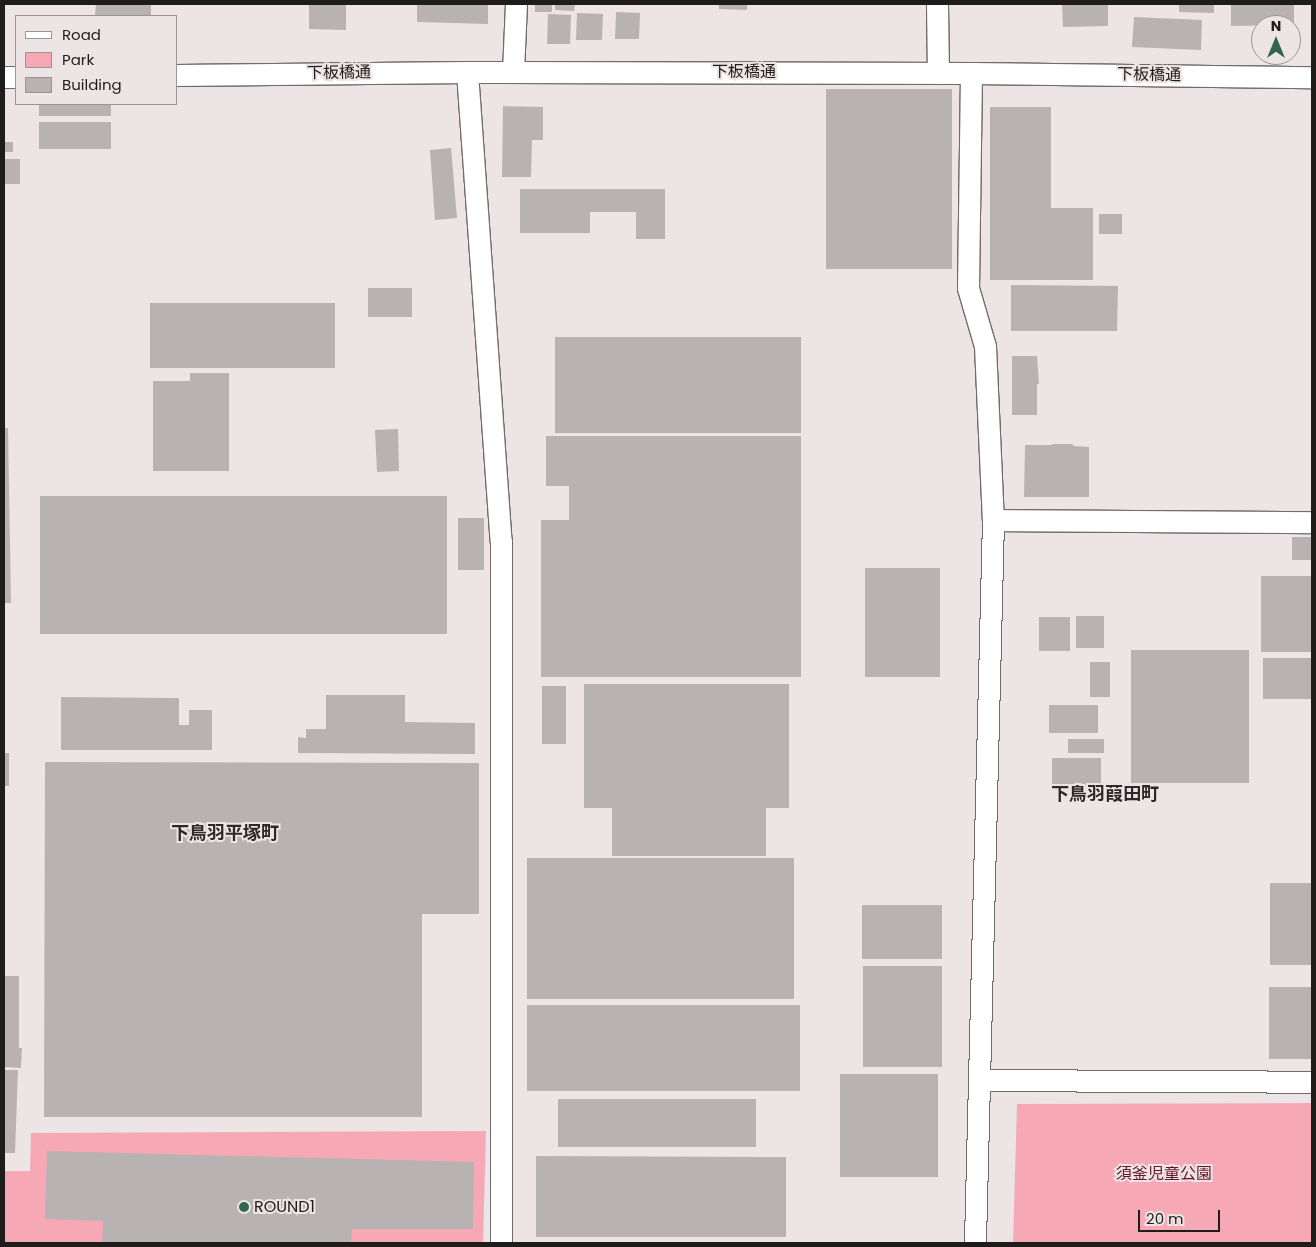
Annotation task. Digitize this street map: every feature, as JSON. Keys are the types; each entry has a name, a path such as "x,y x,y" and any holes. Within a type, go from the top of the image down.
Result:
{"street":[{"path":"513,72 516,4"},
{"path":"937,4 938,73"},
{"path":"467,72 501,541 501,1243"},
{"name":"下板橋通","path":"178,75 467,72 971,73 1312,78"},
{"path":"971,73 968,288 985,346 993,520 975,1243"},
{"path":"993,520 1312,522"},
{"path":"980,1080 1312,1082"}],"green space":[{"name":"須釜児童公園","path":"1312,1103 1312,1243 1013,1243 1017,1104"},
{"name":"ROUND1","path":"486,1131 483,1243 4,1243 4,1171 30,1171 31,1133"}],"building":[{"path":"96,4 151,4 151,15 95,15"},
{"path":"309,4 346,4 346,30 309,29"},
{"path":"417,4 488,4 488,24 417,22"},
{"path":"535,4 552,4 552,12 535,12"},
{"path":"555,4 575,4 574,11 555,10"},
{"path":"719,4 747,4 747,10 719,9"},
{"path":"1062,4 1108,4 1108,26 1063,27"},
{"path":"1179,4 1214,4 1214,13 1179,12"},
{"path":"1231,4 1294,4 1294,15 1251,15 1251,26 1231,26"},
{"path":"616,12 640,13 639,39 615,39"},
{"path":"577,13 603,14 602,40 576,40"},
{"path":"548,14 571,15 570,44 547,44"},
{"path":"1134,17 1202,20 1201,50 1132,47"},
{"path":"826,89 952,89 952,269 826,269"},
{"path":"39,105 111,105 111,116 39,116"},
{"path":"503,106 543,107 543,140 532,140 531,177 502,177"},
{"path":"990,107 1051,107 1051,208 1093,208 1093,280 990,280"},
{"path":"39,122 111,122 111,149 39,149"},
{"path":"4,142 13,142 13,152 4,152"},
{"path":"451,148 457,218 435,220 430,150"},
{"path":"4,159 20,159 20,184 4,184"},
{"path":"520,189 665,189 665,239 636,239 636,212 590,212 590,233 520,233"},
{"path":"1099,214 1122,214 1122,234 1099,234"},
{"path":"1011,285 1118,286 1117,331 1011,331"},
{"path":"368,288 412,288 412,317 368,317"},
{"path":"150,303 335,303 335,368 150,368"},
{"path":"555,337 801,337 801,433 555,433"},
{"path":"1012,356 1037,356 1039,384 1037,384 1037,415 1012,415"},
{"path":"190,373 229,373 229,471 153,471 153,381 190,381"},
{"path":"4,428 8,428 11,603 4,603"},
{"path":"398,429 399,471 377,472 375,430"},
{"path":"546,436 801,436 801,677 541,677 541,520 569,520 569,486 546,486"},
{"path":"1073,444 1073,446 1089,447 1089,497 1024,497 1025,445"},
{"path":"40,496 447,496 447,634 40,634"},
{"path":"458,518 484,518 484,570 458,570"},
{"path":"1292,537 1312,537 1312,560 1292,560"},
{"path":"865,568 940,568 940,677 865,677"},
{"path":"1261,576 1312,576 1312,652 1261,652"},
{"path":"1076,616 1104,616 1104,648 1076,648"},
{"path":"1039,617 1070,617 1070,651 1039,651"},
{"path":"1131,650 1249,650 1249,783 1131,783"},
{"path":"1263,658 1312,658 1312,699 1263,699"},
{"path":"1090,662 1110,662 1110,697 1090,697"},
{"path":"584,684 789,684 789,808 766,808 766,856 612,856 612,808 584,808"},
{"path":"542,686 566,686 566,744 542,744"},
{"path":"326,695 405,695 405,722 475,723 475,754 298,753 298,737 306,738 306,729 326,729"},
{"path":"61,697 179,698 179,725 189,725 189,710 212,710 212,750 61,750"},
{"path":"1049,705 1098,705 1098,733 1049,733"},
{"path":"1068,739 1104,739 1104,753 1068,753"},
{"path":"4,753 9,753 9,786 4,786"},
{"path":"1052,758 1101,758 1101,786 1052,786"},
{"path":"45,762 479,763 479,914 422,914 422,1117 44,1117"},
{"path":"527,858 794,858 794,999 527,999"},
{"path":"1270,883 1312,883 1312,965 1270,965"},
{"path":"862,905 942,905 942,959 862,959"},
{"path":"863,966 942,966 942,1067 863,1067"},
{"path":"4,976 19,976 19,1048 22,1048 21,1068 4,1067"},
{"path":"1269,987 1312,987 1312,1059 1269,1059"},
{"path":"527,1005 800,1005 800,1091 527,1091"},
{"path":"4,1070 18,1070 15,1153 4,1153"},
{"path":"840,1074 938,1074 938,1177 840,1177"},
{"path":"558,1099 756,1099 756,1147 558,1147"},
{"name":"ROUND1","path":"47,1151 474,1162 473,1229 352,1229 351,1243 102,1242 103,1221 45,1219"},
{"path":"536,1156 786,1157 786,1237 536,1237"}],"place":[{"name":"ROUND1","path":"244,1207"}],"district":[{"name":"下鳥羽葭田町","path":"1105,794"},
{"name":"下鳥羽平塚町","path":"225,833"}]}
